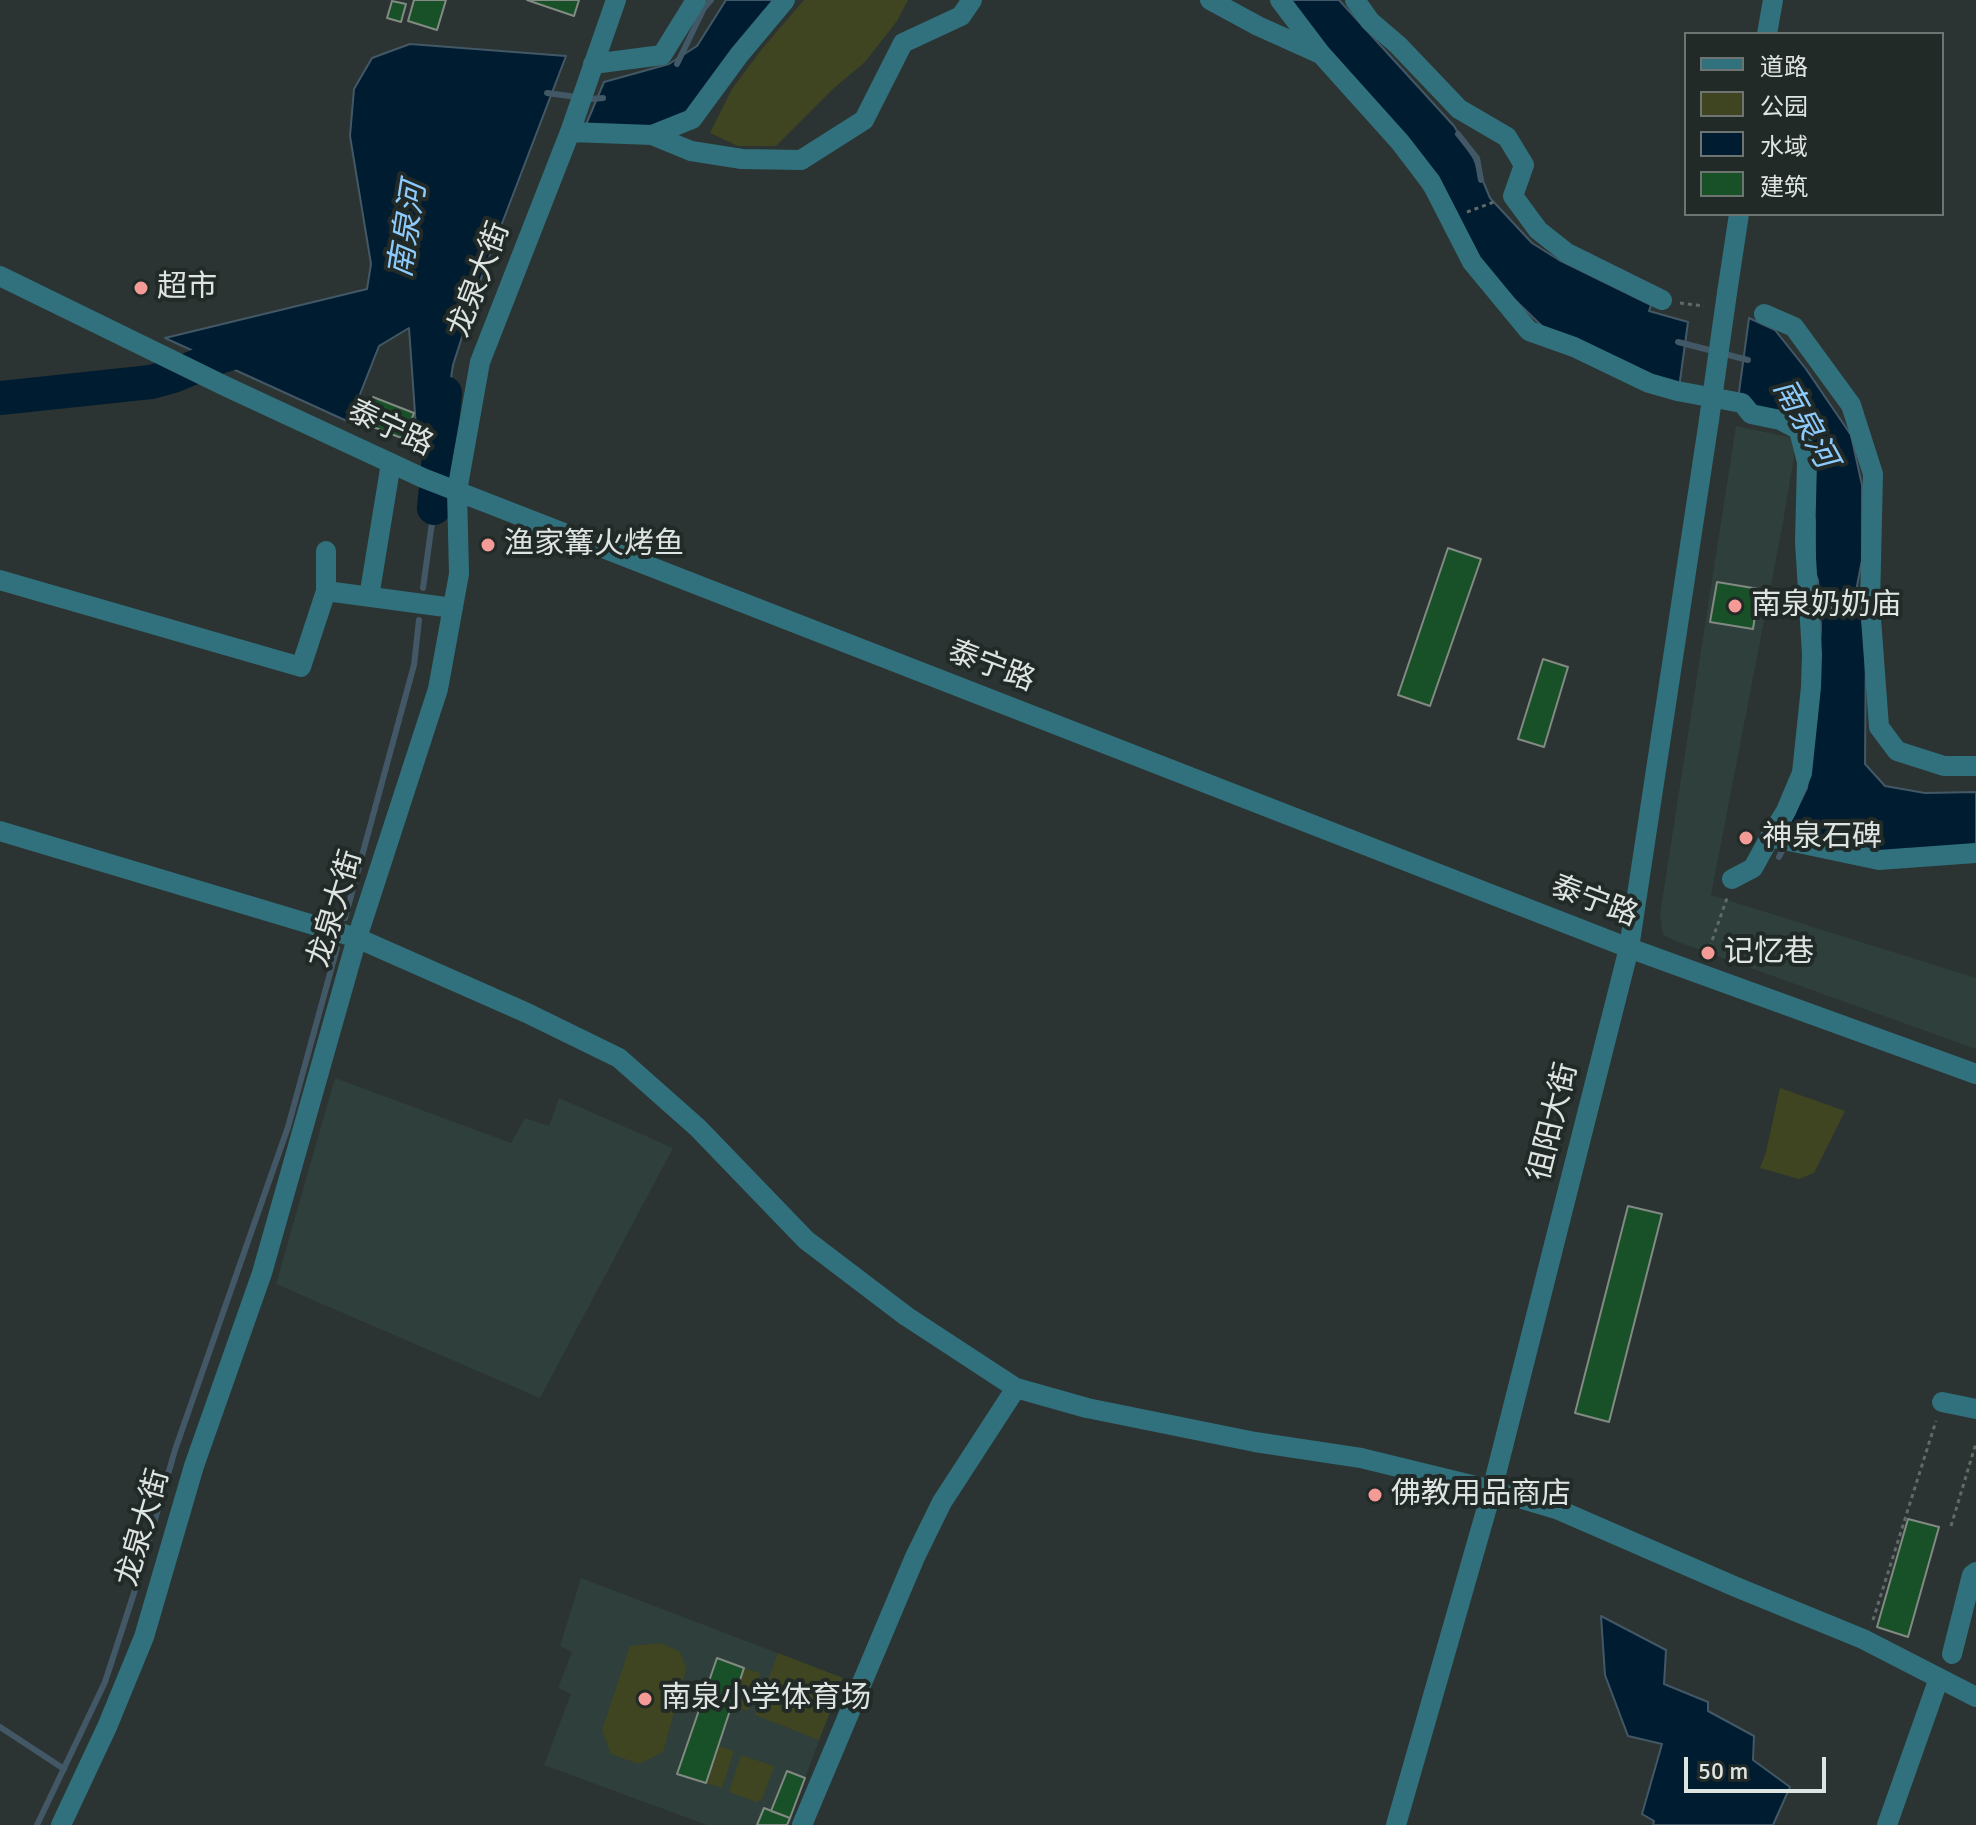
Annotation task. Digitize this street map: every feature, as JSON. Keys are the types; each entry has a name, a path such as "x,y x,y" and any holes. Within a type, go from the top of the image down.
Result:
{"street":[{"name":"龙泉大街","path":"61,1825 107,1727 144,1637 194,1466 266,1260 357,938 438,689 459,574 457,491 480,362 570,132 616,0"},
{"path":"593,64 662,55 696,0"},
{"path":"652,135 692,119 785,0"},
{"path":"570,132 652,135 691,151 742,159 801,160 864,120 903,43 961,16 972,0"},
{"path":"1210,0 1321,54"},
{"path":"1280,0 1321,54 1400,142 1431,182 1472,262 1529,331 1574,347 1649,383 1742,403 1751,414 1780,420 1799,430 1807,462 1805,542 1812,665 1802,773 1786,811 1753,868 1732,879"},
{"path":"1355,0 1370,21 1398,45 1459,109 1507,137 1524,165 1513,196 1538,230 1567,253 1662,300"},
{"path":"1767,32 1773,0"},
{"path":"1726,301 1739,216"},
{"name":"泰宁路","path":"0,276 423,478 1629,948 1976,1074"},
{"name":"徂阳大街","path":"1396,1825 1492,1490 1629,948 1726,301"},
{"path":"1764,314 1794,327 1851,405 1873,474 1870,605 1879,727 1897,751 1944,766 1976,766"},
{"path":"369,597 391,463"},
{"path":"0,580 301,667 326,591 326,551"},
{"path":"326,591 453,608"},
{"path":"0,831 357,938 527,1013 619,1058 698,1128 806,1240 906,1316 1016,1388 1087,1408 1255,1442 1361,1458 1559,1510 1863,1639 1976,1697"},
{"path":"1770,837 1879,860 1976,853"},
{"path":"802,1825 915,1557 942,1502 1016,1388"},
{"path":"1942,1402 1976,1409"},
{"path":"1952,1654 1972,1575 1976,1572"},
{"path":"1887,1825 1939,1678"}],"path":[{"path":"1449,218 1513,196"},
{"path":"1662,300 1726,301"},
{"path":"1809,609 1870,605"},
{"path":"1701,974 1726,900"},
{"path":"1873,1620 1942,1402"},
{"path":"1951,1526 1976,1443"}],"shaded area":[{"path":"1736,426 1797,439 1711,895 1976,978 1976,1049 1663,935 1660,914"},
{"path":"335,1078 511,1143 525,1118 549,1126 559,1098 673,1148 540,1398 276,1284"},
{"path":"581,1578 843,1678 787,1825 707,1825 544,1765 571,1694 558,1688 572,1652 560,1646"}],"green space":[{"path":"804,0 908,0 897,21 865,62 776,146 738,146 710,133 732,89"},
{"path":"1780,1088 1845,1111 1814,1173 1799,1179 1760,1168"},
{"name":"南泉小学体育场","path":"661,1643 680,1652 686,1669 663,1752 639,1764 611,1754 602,1730 630,1646"},
{"path":"778,1653 843,1678 819,1740 755,1715"},
{"path":"744,1668 760,1673 748,1711 732,1705"},
{"path":"718,1746 734,1751 722,1788 706,1783"},
{"path":"741,1755 774,1766 762,1799 757,1802 729,1792"}],"water":[{"path":"726,0 777,0 688,112 658,128 585,127 604,82 669,64 697,46"},
{"path":"1285,0 1339,0 1454,126 1474,159 1490,198 1532,243 1559,260 1651,305 1649,311 1688,322 1679,388 1545,329 1482,268"},
{"path":"410,44 566,56 480,281 453,365 443,431 434,460 418,456 409,328 379,346 349,422 165,338 367,289 371,264 350,136 354,89 372,58"},
{"path":"1749,318 1775,330 1851,435 1862,485 1862,560 1856,591 1866,638 1865,764 1885,786 1925,793 1976,792 1976,845 1878,854 1784,835 1807,788 1817,714 1821,626 1815,572 1815,521 1796,417 1737,407"},
{"path":"1601,1616 1666,1650 1664,1684 1708,1702 1708,1711 1754,1736 1753,1760 1790,1787 1773,1825 1653,1825 1654,1821 1642,1814 1662,1744 1628,1736 1605,1675"}],"building":[{"path":"414,0 446,0 437,30 408,21"},
{"path":"527,0 579,0 574,16"},
{"path":"392,1 406,4 401,22 387,18"},
{"path":"373,397 414,413 404,439 363,423"},
{"path":"1448,548 1481,559 1430,706 1398,695"},
{"name":"南泉奶奶庙","path":"1717,582 1759,589 1753,629 1710,622"},
{"path":"1543,659 1568,667 1544,747 1518,739"},
{"path":"1628,1206 1662,1214 1609,1422 1575,1413"},
{"path":"1908,1519 1939,1527 1908,1637 1877,1627"},
{"path":"717,1658 744,1668 706,1783 677,1774"},
{"path":"787,1771 805,1778 790,1818 771,1811"},
{"path":"764,1808 790,1818 787,1825 757,1825"}],"waterway":[{"name":"南泉河","path":"677,64 704,8 711,0"},
{"name":"南泉河","path":"547,93 603,98"},
{"name":"南泉河","path":"1458,134 1477,158 1481,180"},
{"name":"南泉河","path":"1678,342 1748,360"},
{"name":"南泉河","path":"0,398 151,382 255,346"},
{"path":"434,508 445,393"},
{"path":"423,588 434,508"},
{"path":"345,918 414,665 419,620"},
{"path":"1779,857 1782,851"},
{"path":"37,1825 105,1682 175,1450 288,1127 337,948"},
{"path":"0,1727 64,1769"}],"place":[{"name":"超市","path":"141,288"},
{"name":"渔家篝火烤鱼","path":"488,545"},
{"name":"南泉奶奶庙","path":"1735,606"},
{"name":"神泉石碑","path":"1746,838"},
{"name":"记忆巷","path":"1708,953"},
{"name":"佛教用品商店","path":"1375,1495"},
{"name":"南泉小学体育场","path":"645,1699"}]}
